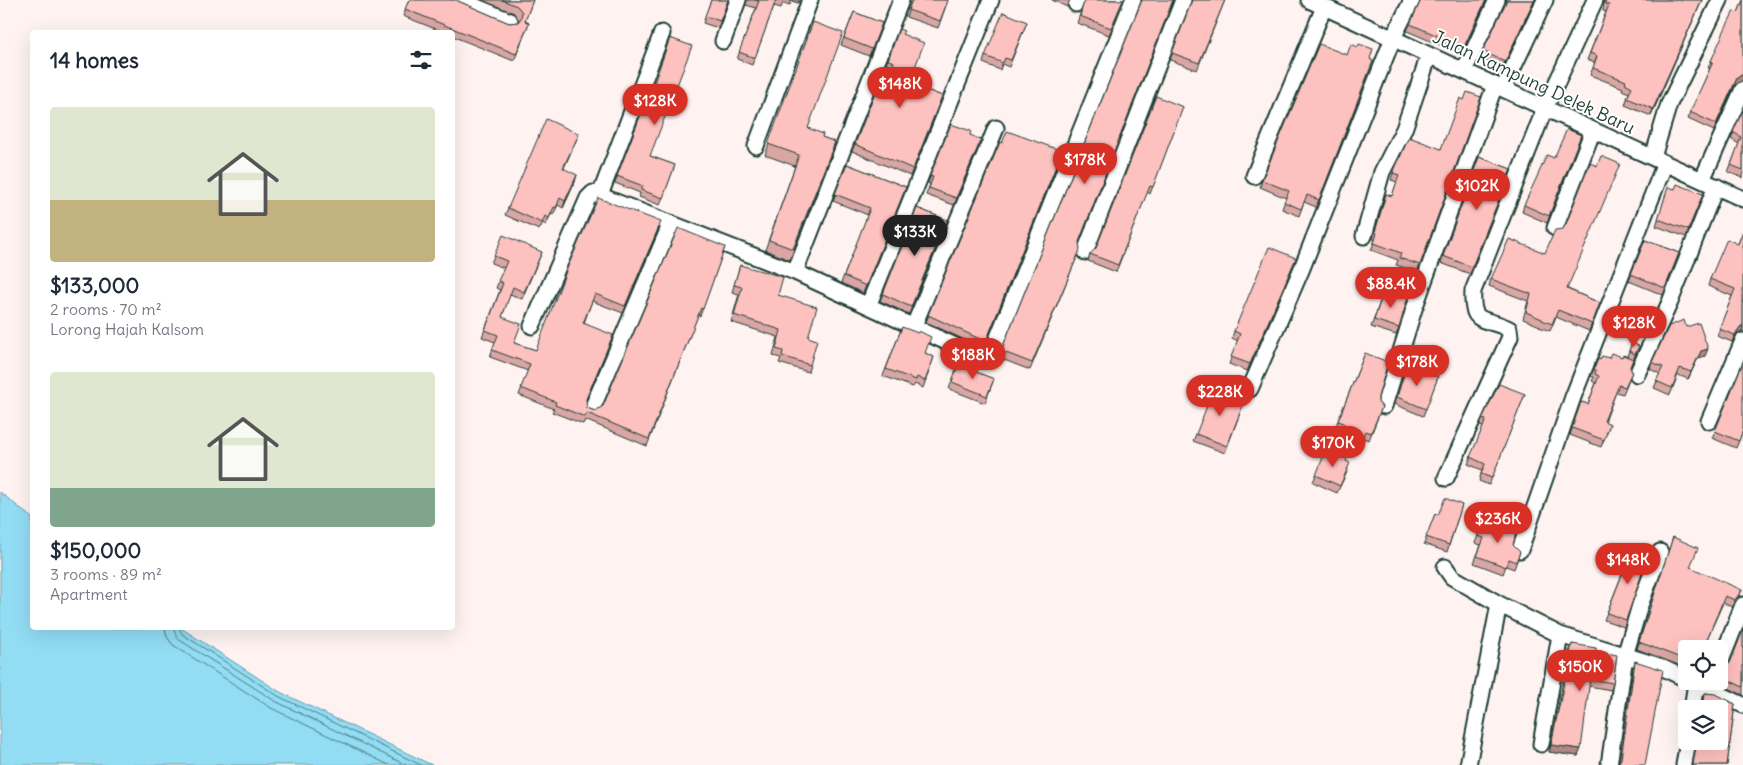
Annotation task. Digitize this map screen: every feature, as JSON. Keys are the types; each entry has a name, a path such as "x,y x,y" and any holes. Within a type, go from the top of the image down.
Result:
{"street":[{"path":"460,0 510,21"},
{"path":"723,41 738,0"},
{"path":"756,146 810,0"},
{"path":"795,272 901,0"},
{"path":"868,304 991,0"},
{"path":"532,326 588,198 593,193 795,272 868,304 913,328 977,356 985,357 992,352 1133,0"},
{"path":"1085,252 1183,0"},
{"path":"1250,389 1302,268 1393,38 1412,0"},
{"path":"1464,71 1497,0"},
{"path":"1384,406 1414,309 1499,87 1545,0"},
{"path":"1446,478 1510,337 1509,329 1476,316 1472,308 1473,291 1545,108 1595,0"},
{"path":"1520,550 1658,160 1669,104 1720,0"},
{"path":"1254,176 1317,3"},
{"name":"Jalan Kampung Delek Baru","path":"1317,3 1743,199"},
{"path":"600,195 662,33"},
{"path":"1364,236 1382,172 1404,129 1429,55"},
{"path":"1637,374 1670,302 1709,183 1743,89"},
{"path":"913,328 996,128"},
{"path":"1555,228 1593,130"},
{"path":"592,409 670,223"},
{"path":"1709,421 1743,341"},
{"path":"1609,765 1625,656 1640,605 1660,552"},
{"path":"1445,567 1452,576 1499,604 1560,634 1659,666 1678,674"},
{"path":"1468,765 1499,604"},
{"path":"1728,643 1743,605"},
{"path":"1541,744 1560,634"},
{"path":"1713,690 1743,705"},
{"path":"1684,765 1686,750"}],"water":[{"path":"0,492 30,516 30,630 184,630 280,692 432,765 0,765"}],"building":[{"path":"409,0 457,0 509,23 518,22 522,12 517,6 502,0 533,0 525,21 529,23 516,54 405,9"},
{"path":"711,0 728,0 720,21 705,16"},
{"path":"755,0 776,0 755,58 739,52 759,1"},
{"path":"912,0 948,0 940,21 908,10"},
{"path":"1086,0 1123,0 1111,28 1080,16"},
{"path":"1142,0 1173,0 1079,242 1080,250 1032,363 1001,351"},
{"path":"1192,0 1225,0 1199,63 1172,53"},
{"path":"1421,0 1486,0 1464,47 1410,24"},
{"path":"1507,0 1534,0 1505,62 1483,51"},
{"path":"1606,0 1702,0 1653,109 1627,98 1632,87 1625,83 1626,81 1593,68 1597,56 1590,53 1609,5 1605,4"},
{"path":"1743,0 1743,74 1737,78 1716,124 1690,112 1713,62 1711,61 1725,29 1734,11 1738,13"},
{"path":"854,12 882,23 872,49 844,38"},
{"path":"1003,12 1027,22 1011,60 1005,58 1003,63 985,56"},
{"path":"813,22 843,33 808,128 823,134 822,137 835,142 793,249 769,240 799,155 768,144"},
{"path":"899,29 904,31 902,34 924,43 909,83 942,96 913,169 855,144 879,82 885,84 894,62 888,60"},
{"path":"670,38 692,46 650,156 675,165 663,198 641,190 643,186 617,176 641,114 643,114"},
{"path":"1319,44 1347,55 1351,44 1358,47 1359,44 1373,49 1370,59 1373,61 1319,200 1307,195 1301,209 1284,202 1289,191 1262,180"},
{"path":"1467,92 1481,97 1420,265 1399,258 1401,253 1374,243 1377,233 1375,232 1386,194 1392,196 1399,175 1393,173 1409,137 1441,149 1460,98 1464,100"},
{"path":"1156,96 1183,107 1153,187 1150,186 1118,265 1090,254 1096,248"},
{"path":"1743,110 1743,170 1731,165 1741,137 1733,132"},
{"path":"546,119 579,134 563,168 577,175 565,201 560,198 549,218 545,216 542,223 508,208"},
{"path":"951,124 971,131 970,135 981,140 956,198 929,188 933,177 930,176"},
{"path":"1567,129 1581,135 1549,216 1524,205 1547,155 1554,158"},
{"path":"1007,131 1062,151 987,339 982,340 928,315 1000,142 1002,143"},
{"path":"1601,156 1620,164 1567,289 1600,303 1592,324 1558,310 1552,324 1526,312 1531,294 1491,279 1509,239 1545,253 1555,230 1563,229 1566,224 1590,163 1597,166"},
{"path":"1479,157 1511,169 1472,267 1443,256"},
{"path":"847,164 906,187 866,286 844,276 870,208 835,194"},
{"path":"1677,184 1703,194 1688,230 1658,219 1668,187 1675,189"},
{"path":"598,198 661,222 625,306 595,294 583,323 613,335 586,399 587,408 595,411 603,406 678,228 725,247 703,309 701,308 649,439 587,413 585,417 555,405 556,402 521,388 530,364 492,350 498,335 485,330 503,283 498,281 507,261 494,256 503,235 542,252 524,292 513,287 502,317 521,324 514,343 536,350 568,266"},
{"path":"917,208 947,220 911,307 883,294"},
{"path":"1743,231 1743,325 1735,335 1719,329 1735,289 1710,279 1727,239 1738,244"},
{"path":"1645,240 1679,253 1665,288 1631,274"},
{"path":"1269,247 1296,258 1250,364 1231,357 1240,334 1234,331"},
{"path":"740,265 783,277 778,295 817,307 808,337 817,340 810,365 782,356 783,351 776,349 781,330 734,315 742,287 734,285"},
{"path":"1384,290 1408,297 1399,328 1374,320"},
{"path":"1684,320 1686,327 1699,323 1708,349 1701,351 1691,372 1680,368 1672,388 1656,381 1663,367 1652,362 1669,326"},
{"path":"902,327 918,333 919,331 931,337 925,353 934,357 925,381 917,377 916,380 886,369"},
{"path":"1632,343 1639,346 1635,354 1629,351"},
{"path":"1365,353 1388,362 1378,397 1378,402 1382,407 1371,433 1365,431 1362,439 1341,431 1344,423 1338,421"},
{"path":"1611,353 1633,359 1630,367 1632,372 1625,387 1619,385 1604,421 1610,424 1604,440 1572,428 1581,402 1588,404 1599,376 1595,374 1596,370 1594,369 1598,359 1600,360 1602,356 1609,358"},
{"path":"1743,362 1743,430 1739,441 1715,431"},
{"path":"1407,364 1438,377 1426,409 1397,397"},
{"path":"958,365 994,379 987,396 952,382"},
{"path":"1499,384 1525,394 1492,478 1481,474 1485,464 1470,457 1486,420 1482,419"},
{"path":"1214,388 1245,400 1227,446 1196,434"},
{"path":"1330,450 1347,458 1346,461 1350,463 1340,486 1316,475 1324,455 1328,457"},
{"path":"1445,498 1462,505 1449,545 1426,537 1435,514 1438,515"},
{"path":"1484,520 1516,533 1513,545 1520,552 1516,562 1509,559 1506,567 1477,556 1484,538 1478,536"},
{"path":"1673,537 1698,548 1690,567 1742,590 1735,600 1725,596 1707,639 1710,640 1678,640 1678,657 1639,642"},
{"path":"1632,549 1648,556 1626,620 1607,613"},
{"path":"1743,630 1743,687 1728,680 1728,664"},
{"path":"1572,644 1596,648 1596,651 1617,655 1613,683 1590,679 1581,749 1551,745"},
{"path":"1635,661 1663,670 1645,765 1617,765 1621,759"},
{"path":"1705,693 1715,694 1727,700 1704,700"},
{"path":"1728,700 1735,704 1727,765 1693,765 1696,750 1728,750"}]}
